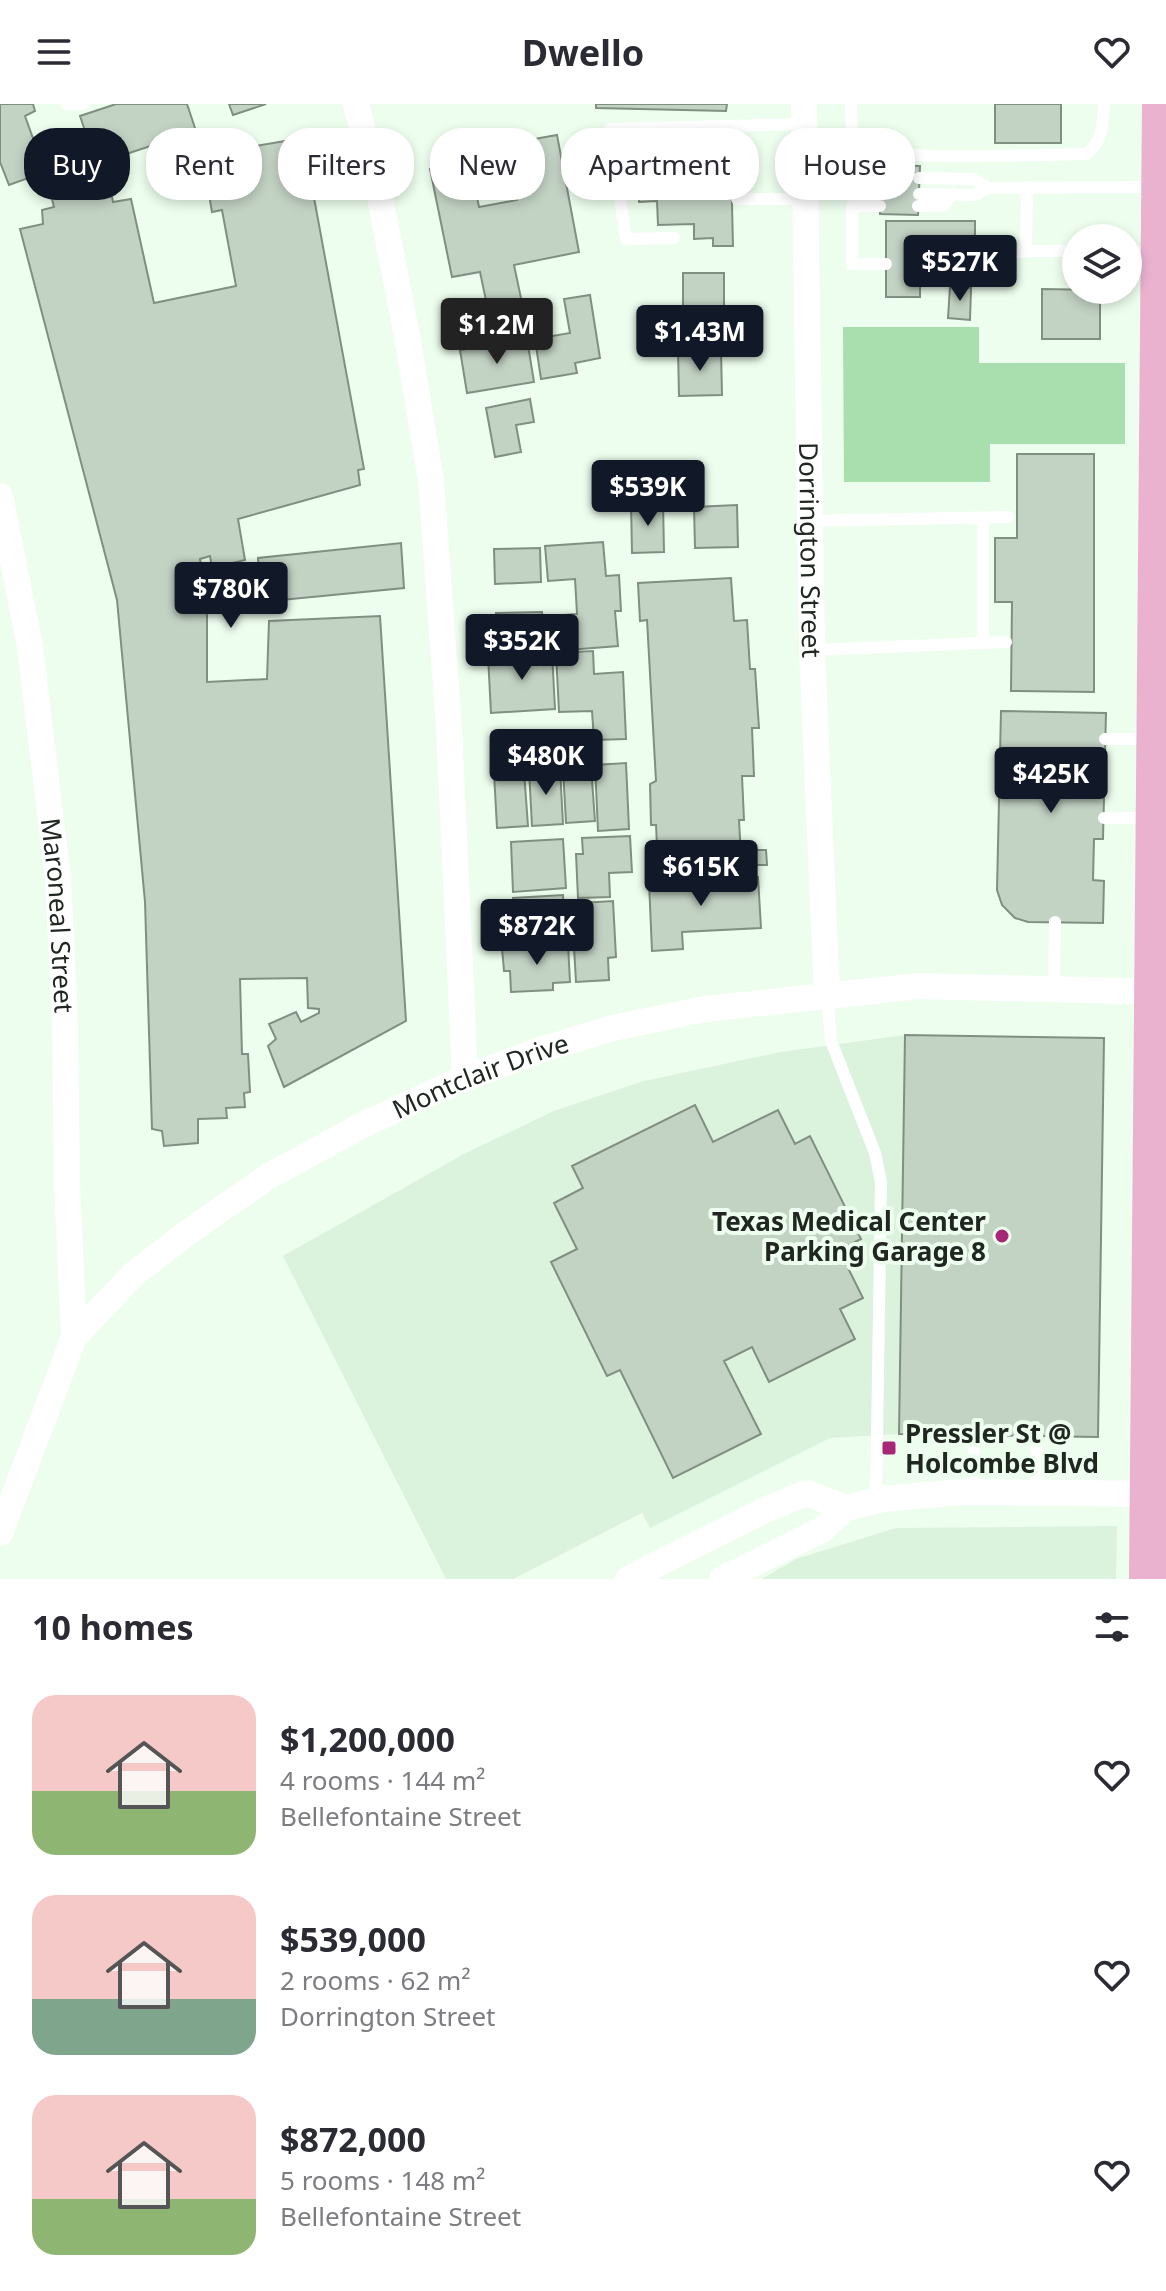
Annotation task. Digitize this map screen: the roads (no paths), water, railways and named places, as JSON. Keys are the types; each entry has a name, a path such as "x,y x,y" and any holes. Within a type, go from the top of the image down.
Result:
{"main road":[{"path":"1149,1579 1158,1494 1161,992 1156,818 1164,317 1145,252 1161,187 1162,104"}],"street":[{"path":"356,104 379,192 405,321 431,481 449,728 465,1077"},
{"name":"Dorrington Street","path":"805,200 808,521 827,995"},
{"name":"Maroneal Street","path":"0,496 30,647 58,879 74,1337"},
{"name":"Montclair Drive","path":"0,1533 74,1337 134,1274 269,1176 363,1125 465,1077 613,1028 705,1009 919,986 1161,992"},
{"path":"702,1542 722,1579 823,1529 846,1508 876,1501 909,1495 973,1492 1158,1494"},
{"path":"628,1579 765,1510 806,1493 846,1508"}],"lane":[{"path":"67,104 83,104"},
{"path":"851,104 854,137 861,145 897,155 1086,154 1095,148 1100,139 1104,104"},
{"path":"674,238 626,239 610,129 804,114"},
{"path":"919,178 974,179 988,188"},
{"path":"1026,251 1027,187"},
{"path":"918,200 953,194 974,195 988,188 1161,187"},
{"path":"852,206 878,190 852,206"},
{"path":"852,206 852,264 886,264"},
{"path":"975,261 1026,251 1062,251"},
{"path":"808,521 1008,517"},
{"path":"983,518 983,643"},
{"path":"812,650 1006,642"},
{"path":"1105,739 1157,739"},
{"path":"1104,818 1156,818"},
{"path":"1054,990 1055,922"},
{"path":"827,995 831,1041 875,1153 881,1182 876,1501"},
{"path":"973,1492 974,1434"},
{"path":"1036,1493 1037,1436"}],"place":[{"name":"Texas Medical Center Parking Garage 8","path":"1002,1236"},
{"name":"Pressler St @ Holcombe Blvd","path":"889,1448"}]}
